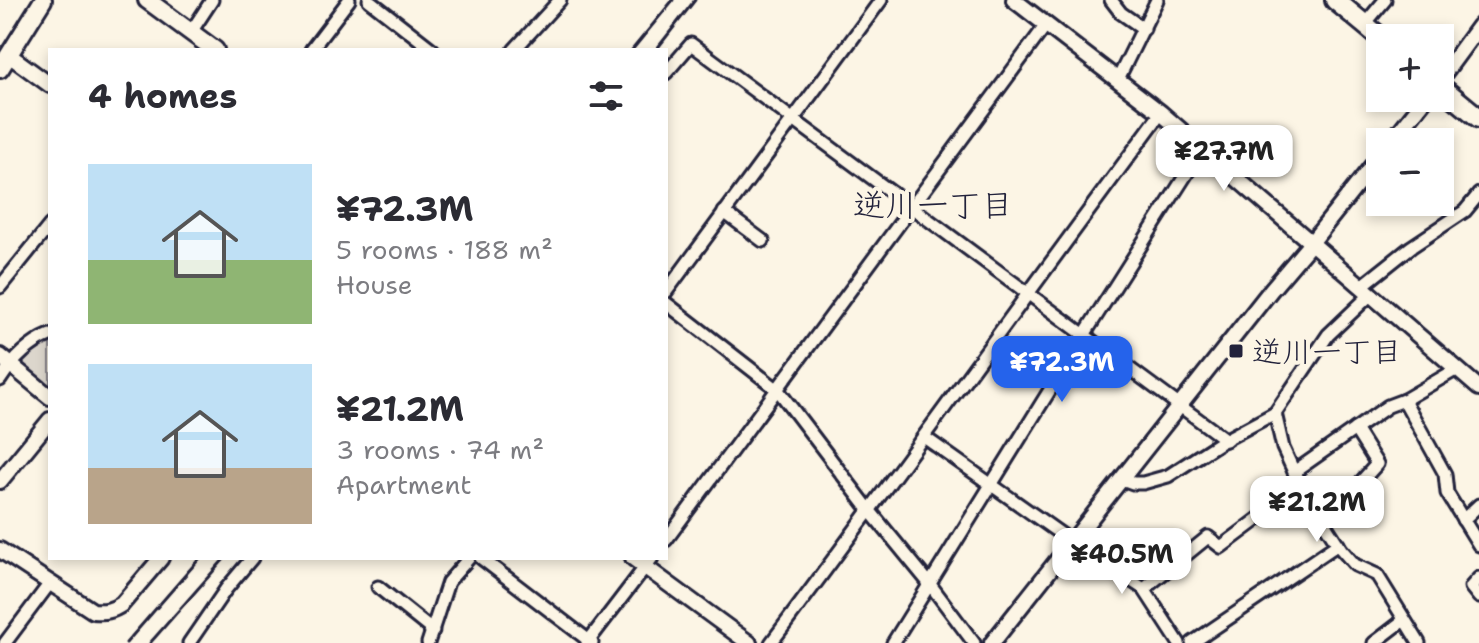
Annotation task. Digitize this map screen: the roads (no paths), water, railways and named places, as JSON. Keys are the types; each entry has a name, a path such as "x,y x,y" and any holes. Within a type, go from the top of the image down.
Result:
{"main road":[{"path":"5,62 43,0"},
{"path":"147,0 212,48"},
{"path":"1335,0 1364,25"},
{"path":"1454,97 1479,118"}],"street":[{"path":"191,32 212,0"},
{"path":"313,48 349,0"},
{"path":"369,0 430,48"},
{"path":"516,48 560,0"},
{"path":"668,289 881,0"},
{"path":"1014,0 1203,148 1479,388"},
{"path":"1111,0 1121,13 1144,29"},
{"path":"1118,79 1157,0"},
{"path":"1364,25 1385,0"},
{"path":"668,537 1046,25"},
{"path":"1454,60 1479,26"},
{"path":"668,71 691,44 1226,440"},
{"path":"5,62 48,84"},
{"path":"1402,128 1415,112"},
{"path":"771,643 1161,113"},
{"path":"893,643 1203,148"},
{"path":"992,643 1366,174"},
{"path":"1122,479 1143,483 1168,476 1275,413 1328,335 1366,291 1411,247 1465,211 1479,194"},
{"path":"724,212 763,241"},
{"path":"0,287 48,227"},
{"path":"668,305 778,390 974,643"},
{"path":"0,380 5,360 48,336"},
{"path":"5,360 48,395"},
{"path":"1294,472 1388,406 1457,369"},
{"path":"1404,400 1445,474 1447,493 1479,545"},
{"path":"1275,413 1283,448 1301,487 1355,565 1377,575 1419,643"},
{"path":"0,481 48,422"},
{"path":"1324,523 1377,464 1355,429"},
{"path":"924,437 1144,589 1179,643"},
{"path":"1144,589 1208,537 1221,547 1301,487"},
{"path":"1463,520 1479,505"},
{"path":"1192,643 1338,544"},
{"path":"0,550 93,611 107,612 122,604 159,560"},
{"path":"189,643 250,560"},
{"path":"428,643 448,582 467,560"},
{"path":"484,560 589,642 649,563 749,643"},
{"path":"1479,578 1471,587 1479,597"},
{"path":"5,643 50,583"},
{"path":"378,587 433,631"},
{"path":"1374,643 1404,620"}],"railway":[{"path":"634,48 673,0"},
{"path":"658,48 695,0"},
{"path":"126,643 198,560"},
{"path":"150,643 223,560"}],"place":[{"name":"逆川一丁目","path":"1236,351"}],"district":[{"name":"逆川一丁目","path":"933,204"}]}
